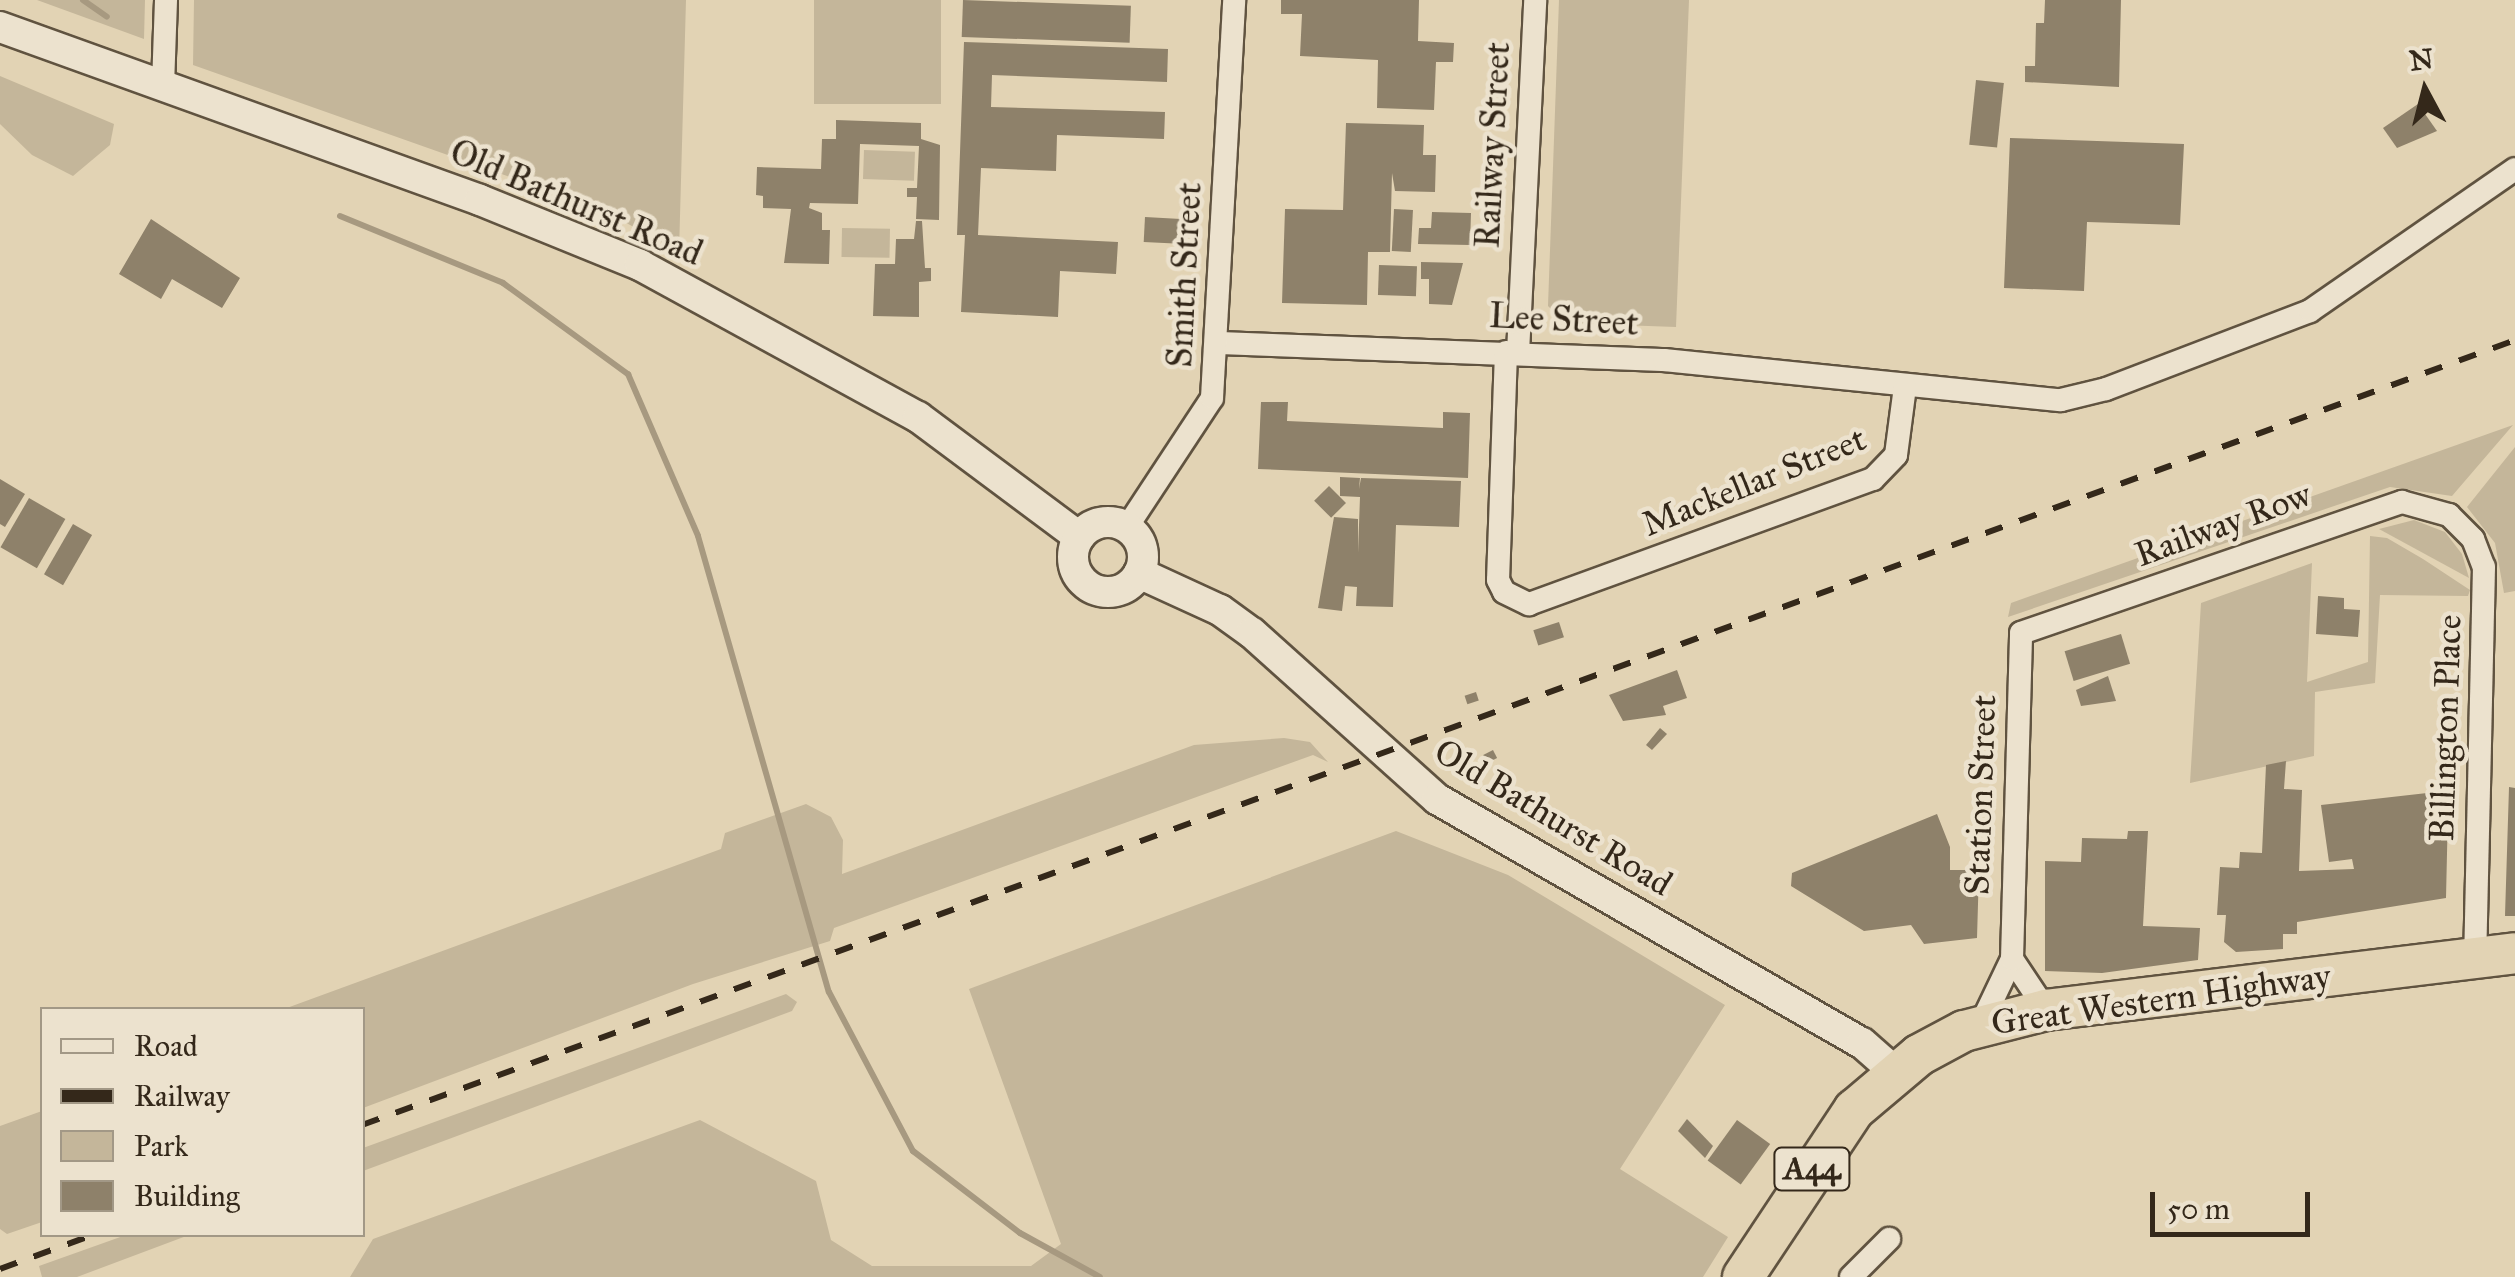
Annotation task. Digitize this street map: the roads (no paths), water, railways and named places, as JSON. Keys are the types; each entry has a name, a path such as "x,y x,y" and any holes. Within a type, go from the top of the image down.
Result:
{"highway":[{"name":"Great Western Highway","path":"1742,1277 1836,1133 1895,1072 1980,1026 2046,1010 2515,953"}],"main road":[{"name":"Old Bathurst Road","path":"0,27 498,208 686,288 918,416 1079,537"},
{"path":"1106,522 1127,527 1140,542 1139,574 1117,591 1089,586 1075,570 1079,537 1106,522"},
{"name":"Old Bathurst Road","path":"1139,574 1220,610 1267,644 1436,798 1862,1043 1895,1072"}],"street":[{"path":"163,86 166,0"},
{"name":"Smith Street","path":"1127,527 1203,420 1218,343 1234,0"},
{"name":"Railway Street","path":"1512,352 1535,0"},
{"path":"1905,387 2040,400 2106,389 2310,311 2515,169"},
{"name":"Lee Street","path":"1218,343 1512,352 1712,364 1905,387"},
{"name":"Mackellar Street","path":"1512,352 1498,580 1504,592 1529,604 1873,478 1896,456 1905,387"},
{"name":"Railway Row","path":"2022,633 2375,508 2412,502 2448,514"},
{"name":"Billington Place","path":"2448,514 2477,547 2486,584 2475,958"},
{"name":"Station Street","path":"1980,1026 2012,959 2022,633"},
{"path":"2012,959 2046,1010"},
{"path":"1851,1277 1888,1240"}],"waterway":[{"path":"83,0 107,17"},
{"path":"340,216 503,283 628,374 698,536 829,992 913,1151 1020,1233 1100,1277"}],"railway":[{"path":"365,1124 2515,340"},
{"path":"0,1269 87,1237"}]}
